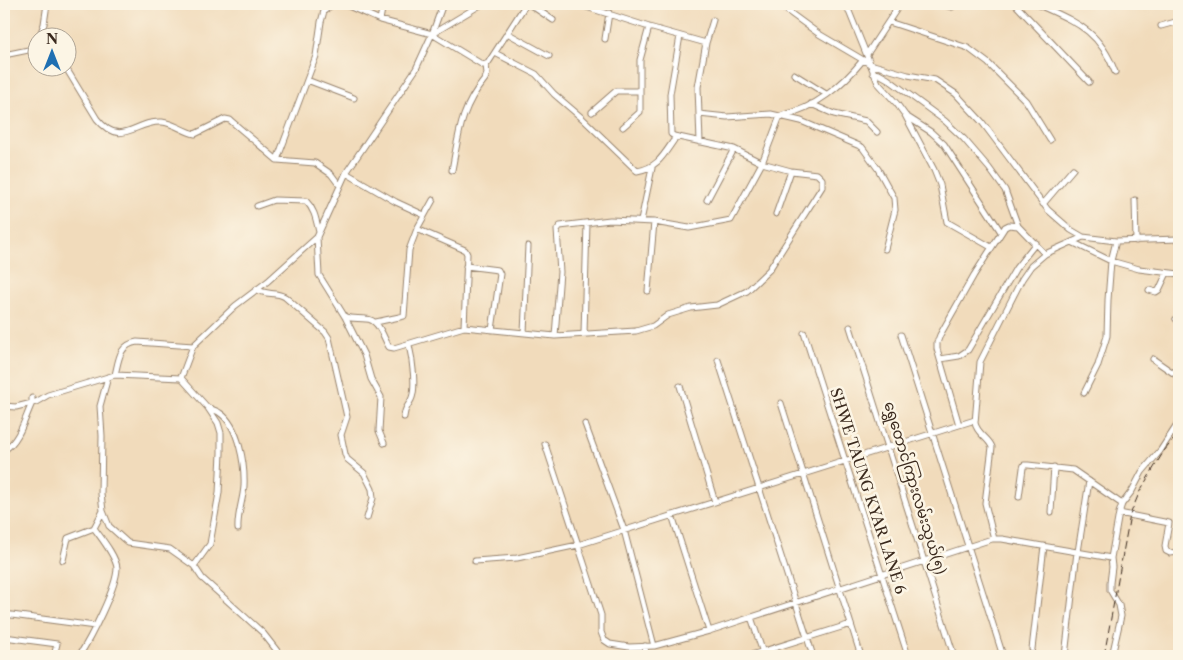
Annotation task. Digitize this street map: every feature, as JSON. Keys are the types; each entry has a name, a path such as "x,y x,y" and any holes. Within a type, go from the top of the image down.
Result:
{"street":[{"path":"43,28 47,4"},
{"path":"277,160 316,56 324,11 333,4"},
{"path":"344,4 380,20 432,34 486,65"},
{"path":"380,20 383,4"},
{"path":"181,378 193,346 235,306 318,235 346,173 416,69 443,4"},
{"path":"432,34 482,4"},
{"path":"452,170 463,115 468,103 485,79 487,74 486,65 527,4 552,20"},
{"path":"579,4 706,43"},
{"path":"778,4 819,34 870,64 908,75 935,80 956,94 982,122 1048,210 1071,230 1084,237 1116,241 1179,239"},
{"path":"846,4 878,83 898,104 934,170 947,222 991,247"},
{"path":"893,4 895,11"},
{"path":"867,54 900,4"},
{"path":"941,4 952,7"},
{"path":"1016,4 1088,82"},
{"path":"1037,4 1080,24 1096,39 1109,57 1115,72"},
{"path":"605,39 609,13"},
{"path":"700,142 698,87 706,43 713,20"},
{"path":"1161,26 1179,21"},
{"path":"889,22 968,48 988,63 1026,101 1050,140"},
{"path":"623,127 640,112 640,60 649,27"},
{"path":"507,34 549,56"},
{"path":"345,317 372,319 376,322 388,347 394,348 464,327 555,336 636,330 652,326 668,315 691,308 717,305 747,291 769,270 822,187 822,179 817,174 791,171 762,163 734,149 671,134 670,94 680,36"},
{"path":"4,55 28,50"},
{"path":"495,53 536,74 554,94 637,171 652,168"},
{"path":"780,116 795,113 826,94 849,77 863,60"},
{"path":"873,73 888,79 945,121 964,139 1005,190 1018,226 1045,254"},
{"path":"794,74 826,94"},
{"path":"72,78 97,120 103,127 112,132 126,134 152,122 164,122 196,134 225,120 230,120 277,160 315,163 331,174 340,186"},
{"path":"307,80 354,98"},
{"path":"592,112 616,91 639,91"},
{"path":"811,104 834,114 866,121 877,132"},
{"path":"699,114 727,117 766,114 780,116 801,121 862,147 878,169 894,198 895,210 885,249"},
{"path":"905,115 931,132 944,144 1001,232"},
{"path":"555,336 560,272 557,230 565,225 610,220 654,222 689,228 731,220 762,163 780,116"},
{"path":"641,221 652,168 674,140 674,136"},
{"path":"707,200 734,149"},
{"path":"1043,204 1073,169"},
{"path":"776,214 791,171"},
{"path":"346,173 396,202 424,215"},
{"path":"257,206 274,200 306,201 311,206 315,214 318,235 319,275 345,317 364,355 371,379 381,397 379,431 384,443"},
{"path":"376,322 404,316 409,250 417,229 433,200"},
{"path":"1135,200 1136,241"},
{"path":"648,291 654,222"},
{"path":"584,334 586,223"},
{"path":"959,425 937,342 1001,232 1008,225 1018,226"},
{"path":"417,229 462,247 467,254 464,327"},
{"path":"994,539 985,503 992,447 989,440 976,428 975,420 980,362 1022,279 1031,266 1045,254 1084,237"},
{"path":"1084,393 1098,365 1107,336 1108,300 1116,241"},
{"path":"1072,242 1112,261 1139,270 1179,274"},
{"path":"940,359 959,356 968,350 1016,268 1036,243"},
{"path":"524,333 528,246"},
{"path":"466,266 498,270 500,274 492,330"},
{"path":"1149,290 1156,292 1167,273"},
{"path":"257,289 261,293 280,293 329,338 347,417 341,435 345,454 347,460 364,473 372,490 367,518"},
{"name":"ရွှေတောင်ကြားလမ်းသွယ်(၅)","path":"850,327 954,656"},
{"name":"SHWE TAUNG KYAR LANE 6","path":"804,333 908,656"},
{"path":"901,335 1003,656"},
{"path":"115,375 122,350 129,343 193,346"},
{"path":"404,417 406,405 412,399 413,388 412,354 409,345"},
{"path":"718,360 813,656"},
{"path":"1153,360 1179,377"},
{"path":"4,406 16,407 32,400 115,375 181,378 208,408 218,423 221,433 222,453 210,544 194,566"},
{"path":"108,377 100,406 102,436 101,494 103,511 109,526 128,543 170,549 194,566 202,578 262,634 281,656"},
{"path":"680,386 715,502"},
{"path":"4,450 9,447 18,435 32,400"},
{"path":"781,403 861,656"},
{"path":"208,408 220,413 233,428 243,461 244,485 237,517 238,528"},
{"path":"475,561 517,558 578,545 975,420"},
{"path":"1112,656 1121,611 1110,590 1111,558 1119,513 1122,504 1145,468 1160,451 1179,422"},
{"path":"585,424 624,530 654,646"},
{"path":"545,444 600,615 601,632 604,640 610,644 629,647 654,646 709,631 994,539 1111,558"},
{"path":"1019,497 1024,465 1054,467 1073,470 1122,504"},
{"path":"1051,512 1054,467"},
{"path":"1065,656 1089,481"},
{"path":"63,560 68,538 94,528 103,511"},
{"path":"1119,513 1169,523 1166,551 1179,552"},
{"path":"672,515 709,631"},
{"path":"79,656 112,590 117,568 114,559 94,528"},
{"path":"1032,649 1044,546"},
{"path":"4,616 95,626"},
{"path":"752,617 764,654"},
{"path":"748,656 764,654 851,624"},
{"path":"4,637 57,644 54,656"},
{"path":"645,646 646,656"}],"railway":[{"path":"1104,656 1130,515 1140,491 1164,451 1179,433"}]}
